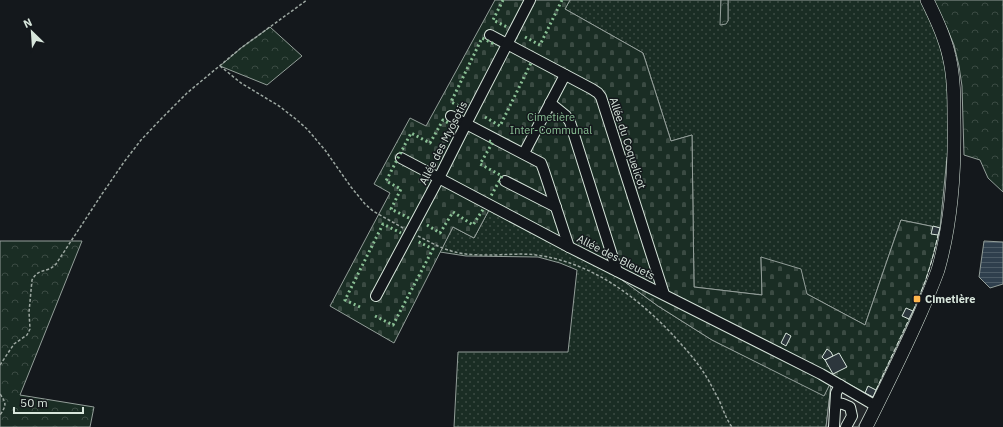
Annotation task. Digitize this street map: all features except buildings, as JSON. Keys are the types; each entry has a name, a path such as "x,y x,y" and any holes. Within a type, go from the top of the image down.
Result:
{"main road":[{"path":"866,427 914,328 934,281 943,249 950,213 955,144 953,75 944,39 934,14 926,0"}],"lane":[{"name":"Allée des Myosotis","path":"376,296 439,178 530,0"},
{"name":"Allée du Coquelicot","path":"490,35 592,89 601,97 664,294"},
{"path":"524,153 565,75"},
{"path":"550,103 566,116 570,122 617,271"},
{"path":"451,116 541,163 569,247"},
{"name":"Allée des Bleuets","path":"401,158 569,247 821,374 876,406"},
{"path":"505,181 556,207"},
{"path":"834,427 836,393 840,385"},
{"path":"836,403 850,407 852,416 846,427"}],"path":[{"path":"0,365 14,344 27,335 30,329 29,312 32,280 34,276 38,272 50,269 56,264 114,176 141,140 187,93 240,48 308,0"},
{"path":"220,66 241,83 279,106 307,129 325,150 351,187 372,211 433,244 455,252 479,255 525,254 545,256 568,263 614,284 661,322 686,349 704,373 732,427"},
{"path":"0,394 5,401 5,405 0,415"}],"green space":[{"name":"Cimetière Inter-Communal","path":"495,0 570,0 565,9 643,53 671,141 692,135 694,287 762,295 761,257 801,269 807,294 865,325 901,220 940,228 925,282 907,325 873,397 834,376 824,396 712,340 658,306 618,277 489,210 474,238 453,227 394,343 330,306 390,193 374,184 410,118 426,126"},
{"path":"570,0 721,0 721,25 728,21 728,0 921,0 938,35 948,81 950,157 947,157 940,228 901,220 865,325 807,294 761,257 762,295 694,287 692,135 671,141 643,53 565,9"},
{"path":"721,0 728,0 728,21 726,24 720,25"},
{"path":"932,0 1003,0 1003,192 988,178 980,160 964,155 962,86 959,66 954,45"},
{"path":"270,27 302,56 267,85 220,66 241,48"},
{"path":"489,210 618,277 658,306 712,340 824,395 830,384 826,427 454,427 458,352 568,352 577,270 560,263 538,257 466,256 440,252 453,227 474,238"},
{"path":"0,241 82,241 20,395 94,407 90,427 0,427"}],"shaded area":[{"path":"831,385 869,406 858,427 826,427"}],"water":[{"path":"984,241 1003,242 1003,284 990,288 979,277"}],"hedge":[{"path":"503,0 493,20 507,27"},
{"path":"525,37 540,45 562,0"},
{"path":"463,108 451,102 482,38 496,45"},
{"path":"485,117 500,126 532,61"},
{"path":"409,218 391,209 401,189 386,181 411,133 430,143 443,120 454,126"},
{"path":"489,141 493,142 480,164 502,176 491,196"},
{"path":"427,225 440,233 453,212 473,225 484,208"},
{"path":"360,307 345,300 383,224 401,233"},
{"path":"375,316 393,325 433,249 417,241"}],"fence":[{"path":"913,311 925,282 938,235"},
{"path":"876,390 909,319"}],"place":[{"name":"Cimetière","path":"917,299"}]}
